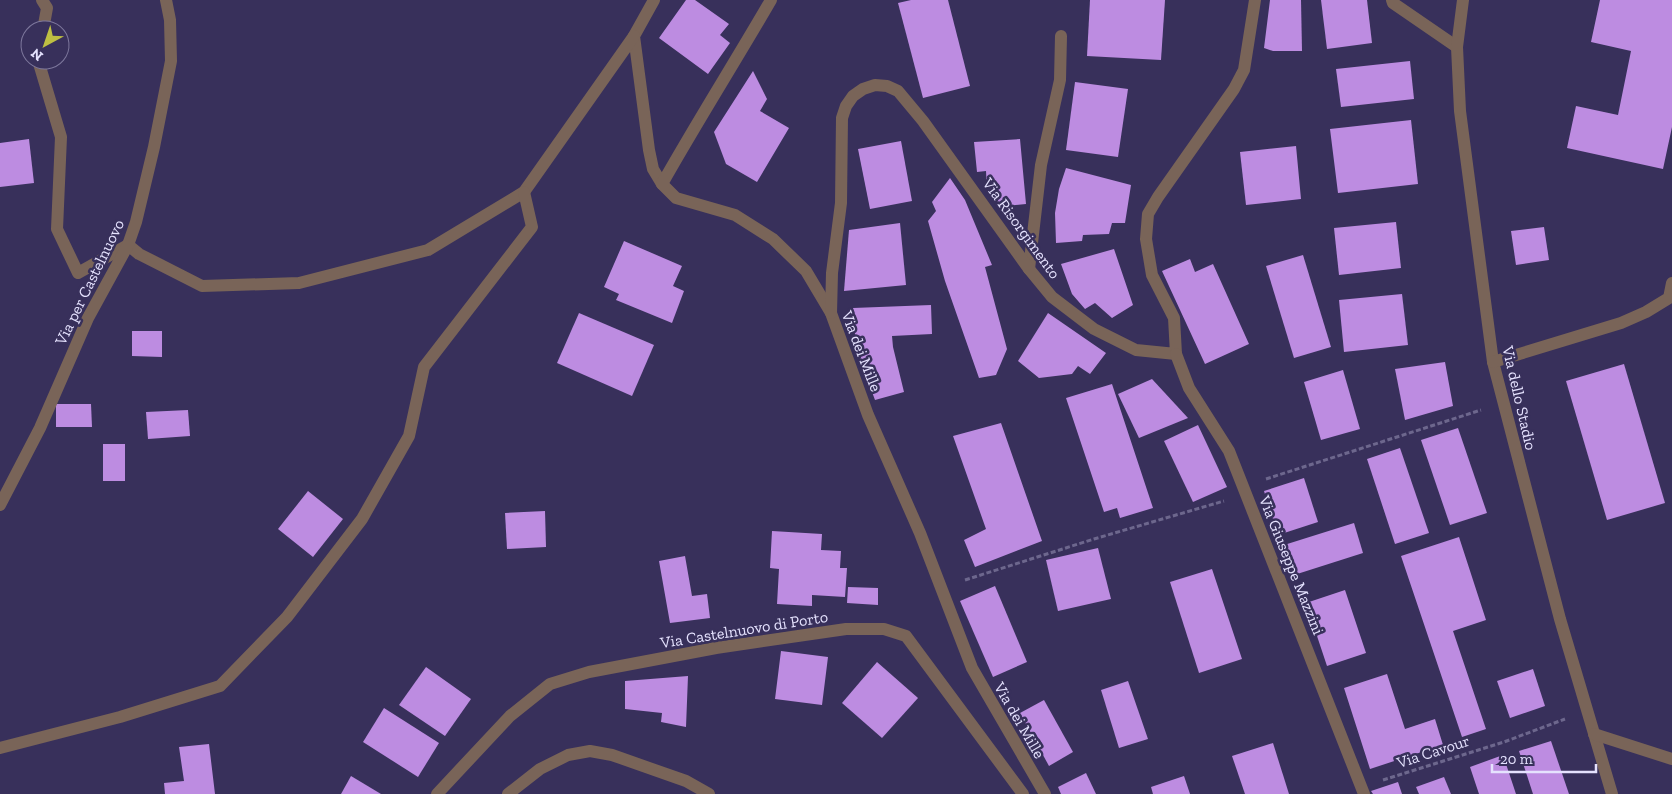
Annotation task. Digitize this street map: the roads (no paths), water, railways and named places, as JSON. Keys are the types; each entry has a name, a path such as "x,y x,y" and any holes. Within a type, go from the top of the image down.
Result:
{"street":[{"path":"42,0 47,8 45,20"},
{"name":"Via per Castelnuovo","path":"0,505 40,428 88,318 128,245 140,204 171,61 170,20 166,0"},
{"path":"41,70 61,137 57,229 78,273 128,245 139,254 202,286 299,282 428,250 524,192 634,36 654,0"},
{"path":"634,36 649,150 653,169 662,184 771,0"},
{"path":"1176,354 1174,318 1152,275 1146,239 1148,214 1234,89 1244,70 1255,0"},
{"path":"1392,0 1393,3 1457,47"},
{"name":"Via dello Stadio","path":"1463,0 1457,47 1460,110 1493,362 1560,619 1612,794"},
{"path":"1029,268 1041,164 1060,80 1061,36"},
{"name":"Via Risorgimento","path":"831,313 832,273 841,203 842,118 846,106 853,96 863,88 875,85 887,86 898,91 907,100 1052,297 1094,329 1136,350 1176,354"},
{"name":"Via dei Mille","path":"662,184 676,198 735,215 773,239 806,271 831,313 868,415 920,533 972,668 1044,794"},
{"path":"0,748 120,717 220,686 287,618 362,519 409,436 424,366 532,227 524,192"},
{"path":"1493,362 1621,323 1646,312 1668,298 1672,283"},
{"name":"Via Giuseppe Mazzini","path":"1176,354 1189,388 1229,451 1363,791"},
{"name":"Via Castelnuovo di Porto","path":"437,794 510,716 550,684 588,672 716,648 846,629 884,629 906,636 1023,794"},
{"path":"1594,734 1672,759"},
{"path":"508,794 540,769 568,755 590,751 612,755 686,781 709,794"}]}
